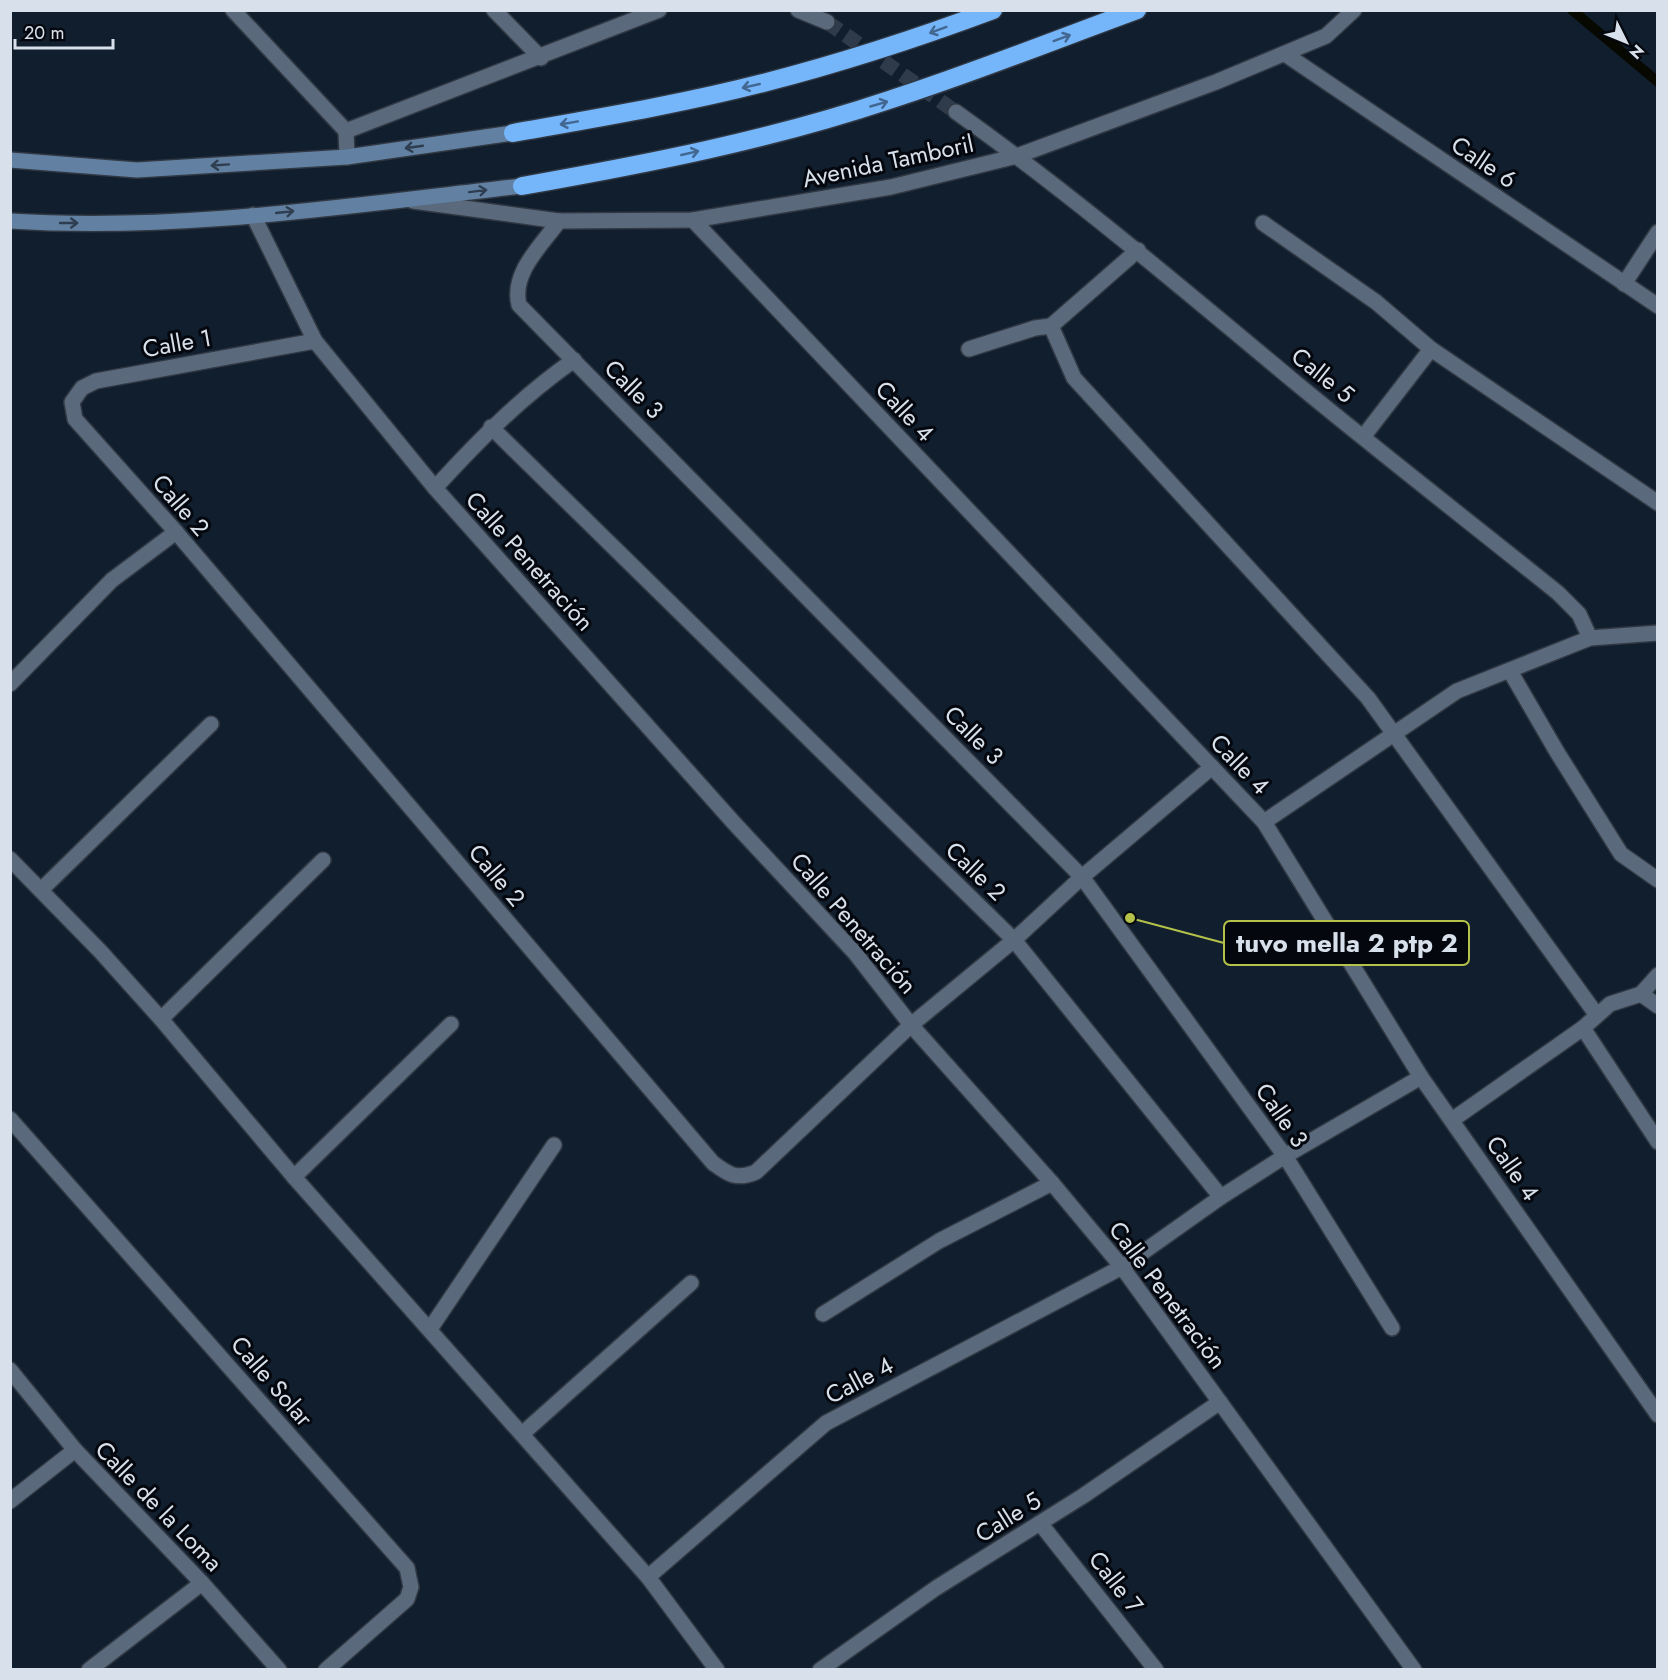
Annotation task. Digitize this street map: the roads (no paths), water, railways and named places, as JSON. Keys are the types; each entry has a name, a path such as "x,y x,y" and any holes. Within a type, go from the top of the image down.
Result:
{"highway":[{"path":"513,133 624,114 764,83 916,38 993,10"},
{"path":"522,186 633,166 803,125 889,101 1137,10"}],"main road":[{"path":"10,160 137,170 347,157 513,133"},
{"path":"10,221 141,222 253,215 522,186"}],"street":[{"path":"233,10 346,131 347,157"},
{"path":"494,10 541,58"},
{"path":"346,131 541,58 659,10"},
{"path":"798,10 827,22"},
{"name":"Avenida Tamboril","path":"401,200 559,221 693,220 891,187 1017,156 1285,54 1326,36 1354,10"},
{"name":"Calle 6","path":"1285,54 1658,306"},
{"name":"Calle 5","path":"956,112 1138,250 1558,593 1579,614 1590,638"},
{"name":"Calle Penetración","path":"253,215 315,341 435,488 734,823 855,953 911,1025 1053,1183 1122,1268 1414,1670"},
{"name":"Calle 4","path":"693,220 1264,822 1421,1077 1658,1415"},
{"name":"Calle 3","path":"559,221 518,278 516,292 519,305 1082,877 1285,1156 1392,1328"},
{"path":"1263,223 1376,302 1431,349 1658,503"},
{"path":"1624,284 1658,232"},
{"path":"969,349 1035,328 1052,326 1138,250"},
{"path":"1052,326 1074,378 1354,682 1596,1014"},
{"name":"Calle 1","path":"75,419 72,402 82,388 96,381 315,341"},
{"path":"1363,436 1431,349"},
{"path":"435,488 490,427 538,386 574,360"},
{"name":"Calle 2","path":"75,419 176,532 713,1163 729,1176 744,1177 756,1172 911,1025"},
{"name":"Calle 2","path":"490,427 1014,940 1221,1197"},
{"path":"10,684 112,580 176,532"},
{"path":"1264,822 1457,691 1590,638 1658,633"},
{"path":"1510,671 1557,752 1622,854 1658,880"},
{"path":"41,890 211,724"},
{"path":"911,1025 1014,940 1082,877 1212,768"},
{"path":"10,859 161,1019 294,1177 648,1577 717,1670"},
{"path":"161,1019 323,860"},
{"path":"1452,1120 1583,1028 1596,1014 1610,1004 1641,994 1658,975"},
{"path":"1641,994 1658,1006"},
{"path":"294,1177 451,1024"},
{"path":"1583,1028 1658,1142"},
{"name":"Calle 4","path":"648,1577 826,1423 1122,1268 1221,1197 1285,1156 1421,1077"},
{"name":"Calle Solar","path":"10,1119 406,1568 411,1587 407,1599 326,1670"},
{"path":"430,1329 555,1145"},
{"path":"823,1314 939,1241 1053,1183"},
{"path":"522,1434 691,1283"},
{"name":"Calle de la Loma","path":"10,1370 75,1450 202,1583 279,1670"},
{"name":"Calle 5","path":"820,1670 936,1588 1040,1523 1220,1402"},
{"path":"10,1501 75,1450"},
{"name":"Calle 7","path":"1040,1523 1156,1670"},
{"path":"89,1670 202,1583"}],"waterway":[{"path":"1572,10 1658,82"}],"tunnel":[{"path":"827,22 956,112"}],"place":[{"name":"tuvo mella 2 ptp 2","path":"1130,918"}]}
